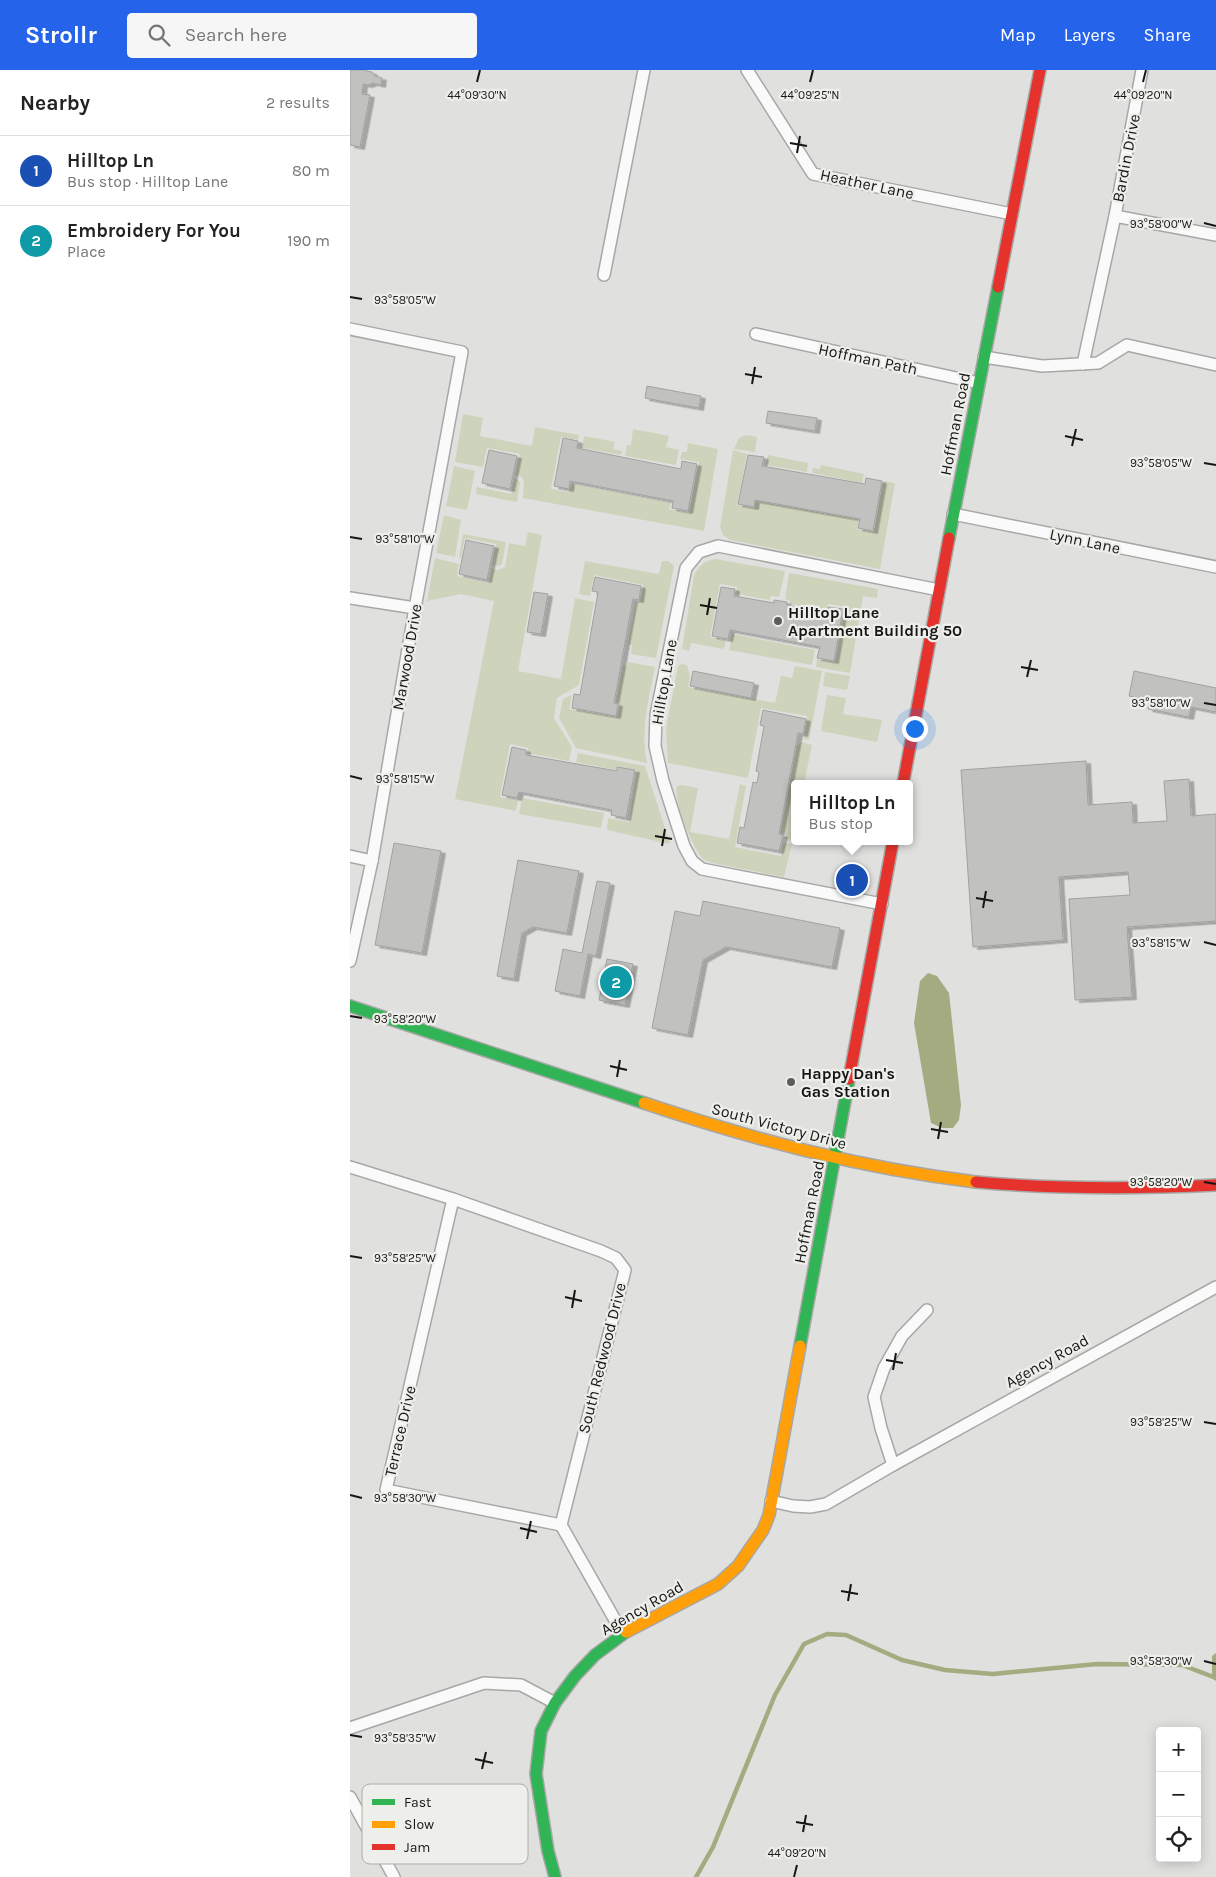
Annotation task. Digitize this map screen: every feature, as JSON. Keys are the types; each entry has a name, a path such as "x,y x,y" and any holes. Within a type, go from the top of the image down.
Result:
{"main road":[{"name":"Hoffman Road","path":"904,780 1040,70"},
{"name":"Hoffman Road","path":"771,1501 892,845"},
{"name":"South Victory Drive","path":"350,1006 743,1135 835,1159 959,1180 1036,1187 1129,1189 1216,1185"},
{"name":"Agency Road","path":"555,1877 548,1851 536,1774 541,1731 555,1703 575,1676 595,1655 623,1634 718,1584 738,1566 763,1530 769,1515 771,1501"}],"street":[{"path":"604,275 644,70"},
{"name":"Heather Lane","path":"748,70 813,174 1012,214"},
{"name":"Bardin Drive","path":"1083,364 1115,216 1142,70"},
{"path":"1115,216 1216,235"},
{"name":"Marwood Drive","path":"350,329 462,352 372,861 350,961"},
{"name":"Hoffman Path","path":"756,334 979,383"},
{"path":"984,357 1042,366 1098,363 1127,345 1216,365"},
{"name":"Lynn Lane","path":"954,514 1216,567"},
{"name":"Hilltop Lane","path":"882,904 702,869 692,861 684,846 663,781 656,746 656,715 686,568 699,552 718,546 939,590"},
{"path":"350,598 416,608"},
{"path":"350,856 372,861"},
{"name":"South Redwood Drive","path":"350,1167 601,1251 616,1258 625,1270 561,1525"},
{"name":"Terrace Drive","path":"453,1200 386,1490 561,1525"},
{"name":"Agency Road","path":"771,1501 793,1506 810,1507 826,1504 894,1464 1216,1287"},
{"path":"894,1464 881,1428 874,1397 884,1368 902,1336 927,1310"},
{"path":"561,1525 623,1634"},
{"path":"350,1728 484,1683 521,1685 555,1703"},
{"path":"350,1797 362,1819"},
{"path":"387,1864 394,1877"}],"shaded area":[{"path":"463,414 483,418 480,436 532,446 535,427 579,435 578,440 561,437 551,489 569,492 572,484 671,503 669,509 689,513 699,462 680,459 682,452 687,452 688,443 718,449 704,531 523,498 524,481 521,476 515,475 520,454 487,448 483,467 455,462"},
{"path":"633,429 669,436 666,447 679,450 676,465 625,456 627,445 631,445"},
{"path":"746,435 757,437 755,452 734,449 739,438"},
{"path":"584,436 615,442 613,449 622,451 621,455 582,448"},
{"path":"733,450 747,454 737,505 754,508 756,501 859,519 857,529 874,532 883,481 895,483 880,569 730,540 723,535 720,527"},
{"path":"768,455 808,463 807,472 766,465"},
{"path":"821,465 864,474 862,483 812,473 813,468 820,469"},
{"path":"454,466 475,471 467,510 446,506"},
{"path":"514,479 519,480 520,483 517,502 476,494 477,487 511,494"},
{"path":"444,515 461,520 455,557 436,553"},
{"path":"528,532 542,535 518,671 561,679 575,598 594,602 579,685 557,698 554,718 572,747 569,761 527,753 528,748 510,744 500,797 518,801 516,811 455,799 494,601 461,594 427,601 435,558 459,564 457,576 489,583 492,568 498,570 505,567 509,543 525,546"},
{"path":"463,534 506,542 502,564 498,566 492,565 496,544 465,538 461,558 459,557"},
{"path":"715,559 785,571 779,597 771,596 770,600 736,594 737,587 720,584 710,637 726,641 724,649 691,643 689,651 682,649 694,575 703,564"},
{"path":"585,561 659,574 662,561 668,561 674,566 656,658 631,654 632,645 628,644 636,602 640,602 643,585 594,575 590,596 579,594"},
{"path":"789,573 878,589 877,598 863,596 850,673 816,667 817,659 835,662 846,607 828,604 826,611 789,604 790,601 785,599"},
{"path":"732,634 815,650 812,665 729,650"},
{"path":"628,662 655,667 644,739 647,763 576,748 559,718 563,699 572,695 569,709 617,717 620,703 616,702 623,665 627,666"},
{"path":"681,664 687,665 690,676 688,687 775,703 781,676 792,678 795,666 822,671 809,740 804,739 807,716 761,708 748,778 668,763 666,729 678,666"},
{"path":"825,672 850,676 847,690 823,686"},
{"path":"827,695 846,698 843,714 882,720 877,742 821,731"},
{"path":"802,742 812,745 805,780 791,780 791,840 785,839 785,834 780,833 797,745"},
{"path":"578,753 645,766 670,844 607,830 608,818 629,822 637,770 617,766 616,770 576,762"},
{"path":"740,784 746,786 735,847 781,856 783,843 791,844 784,877 704,860 690,836 681,813 677,786 698,788 690,832 729,839"},
{"path":"522,798 604,813 601,828 519,814"},
{"path":"928,973 937,976 949,993 961,1105 959,1120 953,1128 942,1128 931,1123 914,1023 920,981"},
{"path":"1216,1653 1216,1681 1212,1678 1212,1656"}],"building":[{"path":"350,70 367,70 375,76 382,78 381,85 373,83 363,84 362,94 370,95 360,147 350,145"},
{"path":"647,386 701,396 699,408 645,398"},
{"path":"768,411 817,418 815,431 766,423"},
{"path":"563,438 578,441 577,448 681,469 682,461 697,464 688,511 672,508 673,501 570,481 569,489 554,486"},
{"path":"489,450 517,456 510,489 482,483"},
{"path":"748,455 764,457 762,466 865,484 866,478 882,481 873,531 858,528 860,519 755,500 754,507 738,504"},
{"path":"466,540 494,546 487,580 459,574"},
{"path":"595,577 641,586 639,600 633,599 614,703 618,704 616,716 572,708 574,694 580,695 598,592 592,591"},
{"name":"Hilltop Lane Apartment Building 50","path":"721,587 735,589 734,596 774,603 774,600 787,602 787,605 827,613 828,607 843,609 834,661 817,658 820,647 730,630 728,639 712,636"},
{"path":"534,592 548,594 541,634 527,632"},
{"path":"693,671 754,683 751,698 690,686"},
{"path":"1134,671 1216,688 1216,712 1191,707 1189,717 1148,709 1149,700 1129,696"},
{"path":"763,710 806,719 803,734 798,733 779,834 783,835 779,851 737,843 740,827 744,828 753,782 757,783 759,772 756,771 764,726 760,725"},
{"path":"512,747 526,750 526,755 617,771 617,767 635,770 626,818 611,815 612,810 519,792 517,798 502,795"},
{"path":"1086,761 1088,805 1132,802 1133,823 1167,821 1164,781 1189,779 1191,816 1216,814 1216,921 1127,927 1132,997 1075,1000 1069,899 1130,895 1128,872 1059,877 1063,940 973,947 961,770"},
{"path":"394,843 441,851 422,953 375,945"},
{"path":"518,860 579,871 567,933 533,927 522,933 514,979 497,976"},
{"path":"597,881 610,883 596,956 588,954 580,996 555,991 563,949 582,953"},
{"path":"703,901 840,928 832,967 726,947 703,960 688,1035 652,1028 675,911 700,916"},
{"path":"607,959 633,964 625,1005 599,1000"}],"waterway":[{"path":"696,1877 713,1847 775,1695 804,1644 827,1634 846,1635 902,1660 945,1670 993,1674 1097,1664 1182,1665 1216,1678"}],"traffic: fast":[{"path":"949,538 998,287"},
{"path":"350,1006 644,1103"},
{"path":"800,1346 849,1079"},
{"path":"555,1877 548,1851 536,1774 541,1731 555,1703 575,1676 595,1655 626,1632"}],"traffic: slow":[{"path":"644,1103 767,1141 849,1161 976,1182"},
{"path":"626,1632 718,1584 738,1566 763,1530 769,1515 800,1346"}],"traffic: jam":[{"path":"998,287 1040,70"},
{"path":"904,780 949,538"},
{"path":"849,1079 892,845"},
{"path":"976,1182 1096,1188 1216,1185"}],"place":[{"name":"Hilltop Lane Apartment Building 50","path":"778,621"},
{"name":"Hilltop Ln","path":"852,880"},
{"name":"Embroidery For You","path":"616,982"},
{"name":"Happy Dan's Gas Station","path":"791,1082"}]}
